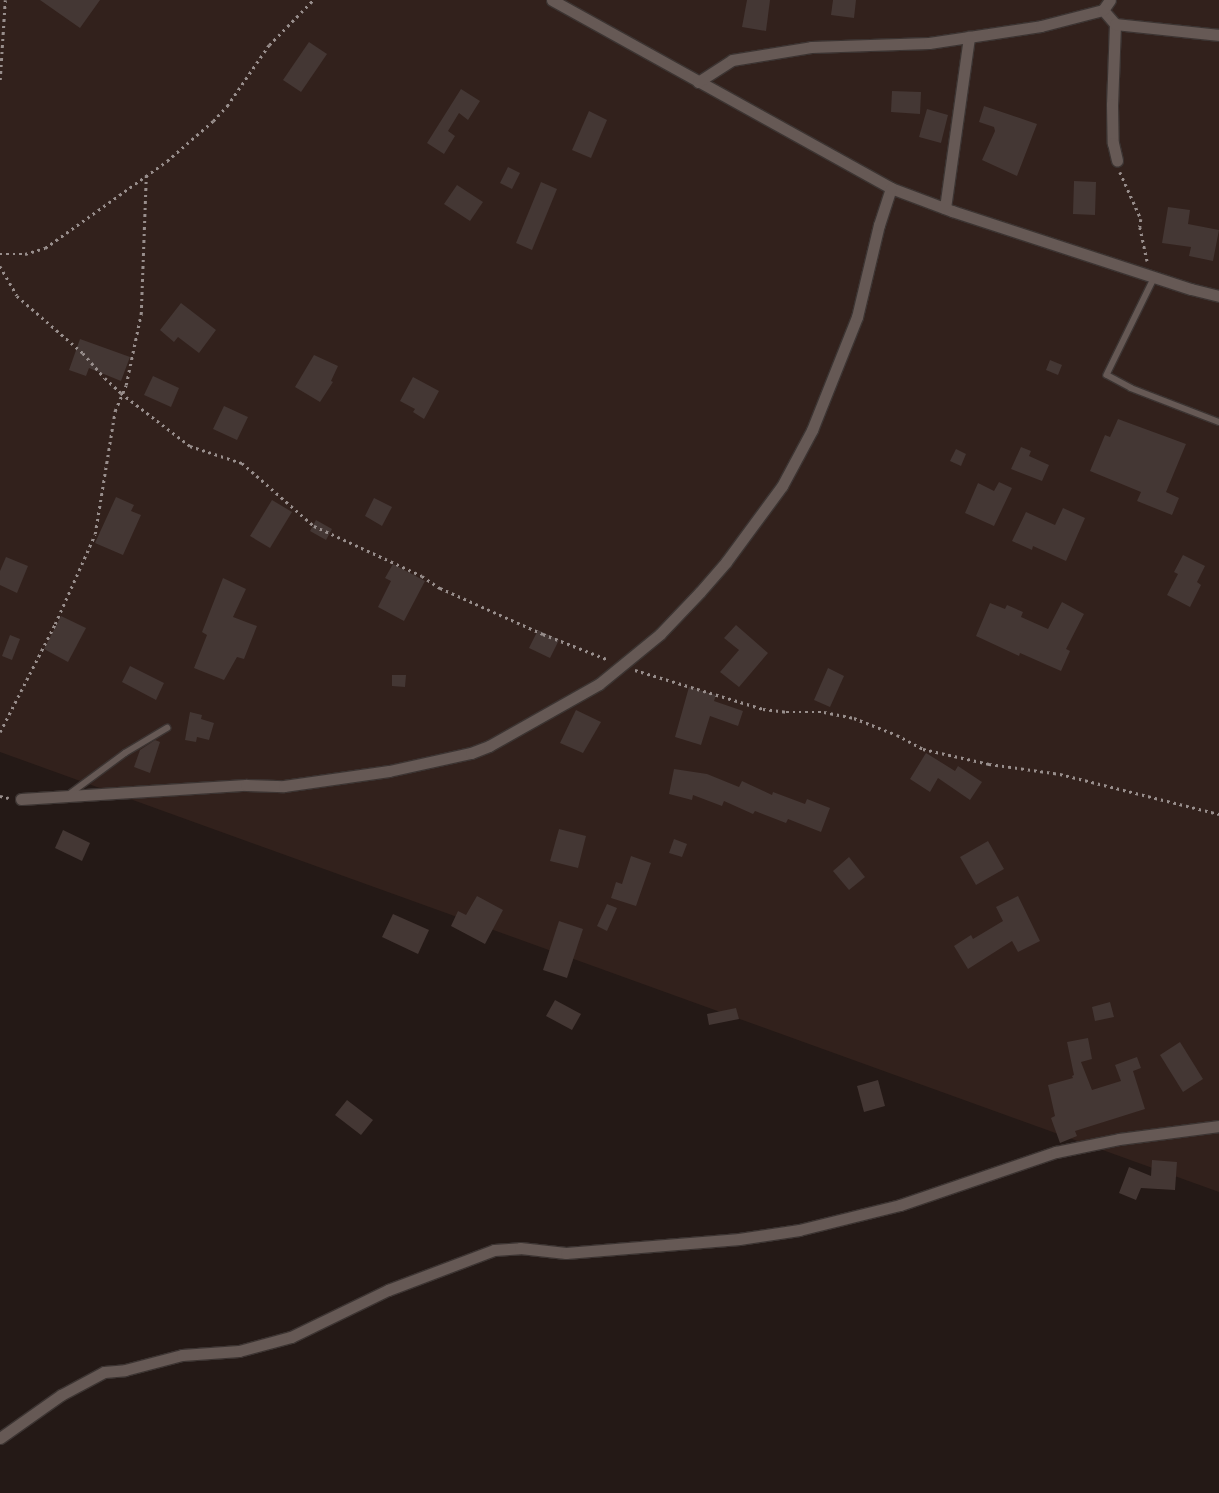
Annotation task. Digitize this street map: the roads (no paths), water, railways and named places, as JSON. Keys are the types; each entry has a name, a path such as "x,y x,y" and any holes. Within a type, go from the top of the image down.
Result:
{"street":[{"path":"552,0 891,188 944,208 1219,296"},
{"path":"698,82 732,60 811,46 929,43 1041,26 1103,10 1110,0"},
{"path":"1103,10 1115,24 1112,104 1113,143 1117,161"},
{"path":"1115,24 1219,35"},
{"path":"944,208 969,37"},
{"path":"21,799 65,798 246,785 300,785 389,771 471,753 490,746 584,694 660,634 726,562 782,486 799,458 858,317 879,225 891,188"},
{"path":"0,1438 61,1395 104,1372 125,1370 182,1356 240,1351 291,1338 388,1290 494,1250 520,1248 566,1253 739,1239 799,1230 900,1205 1056,1152 1119,1139 1219,1126"}],"lane":[{"path":"1152,276 1107,375 1131,388 1219,422"},
{"path":"65,798 125,753 167,728"}]}
